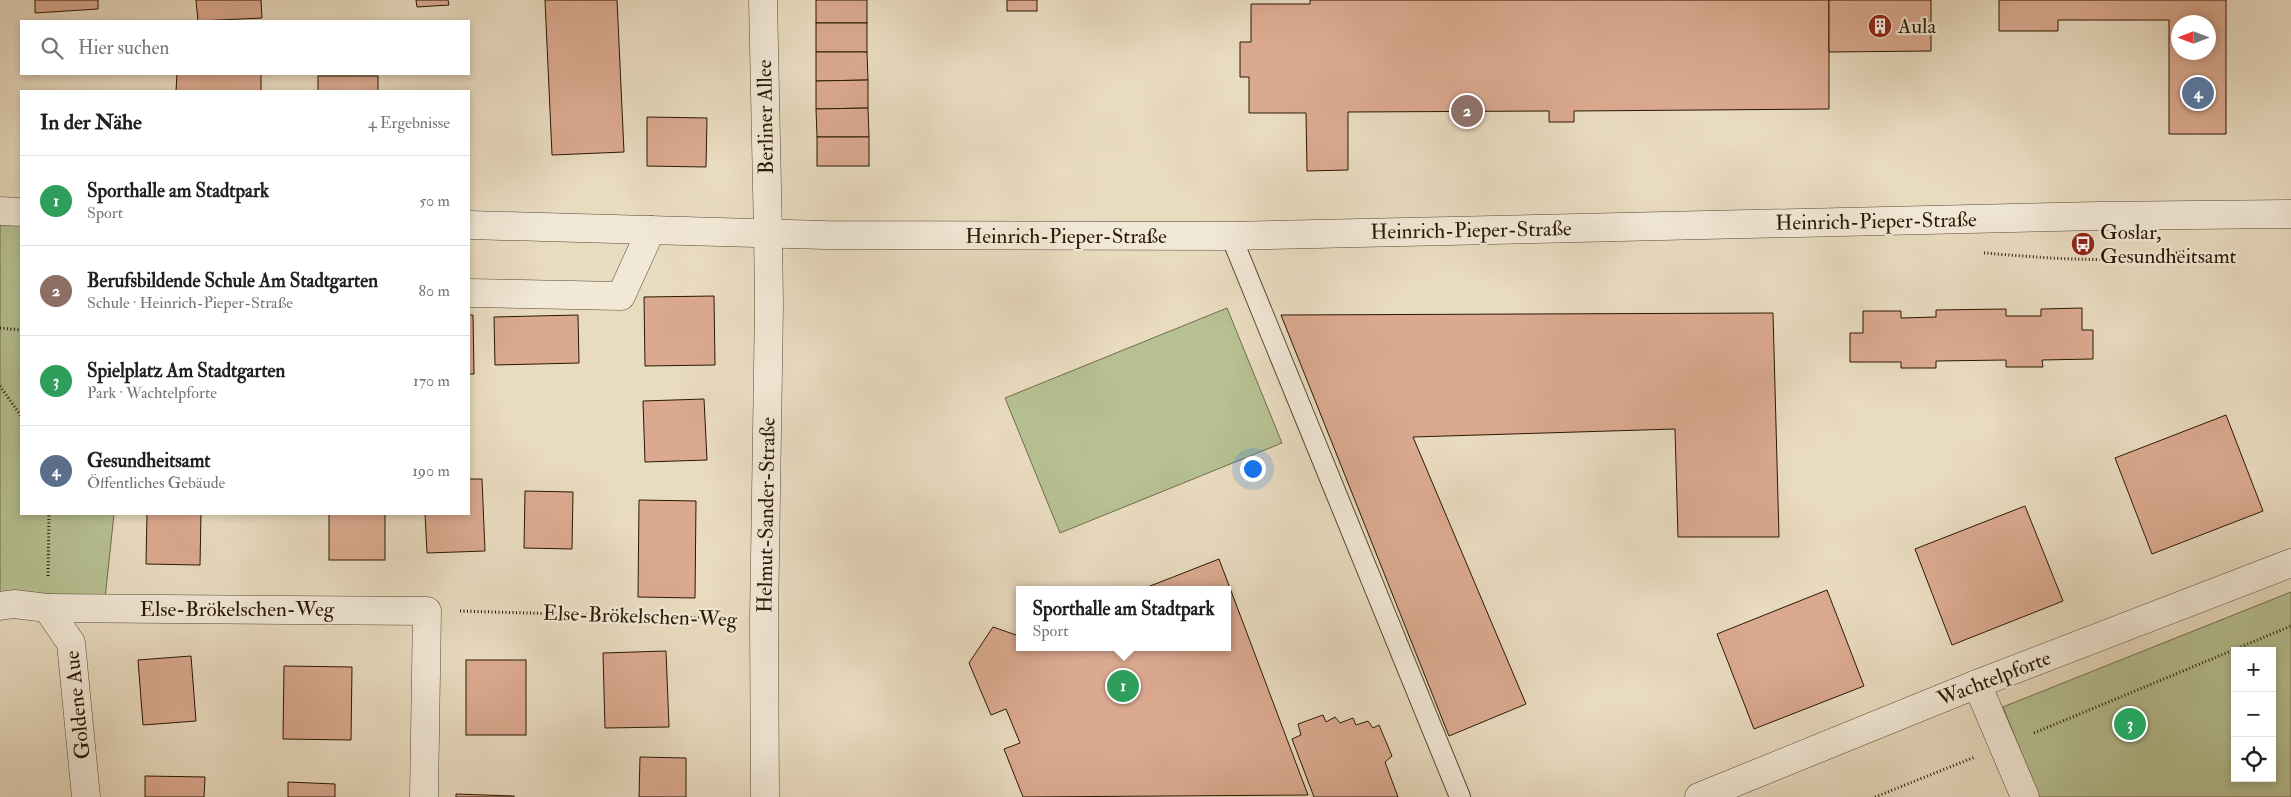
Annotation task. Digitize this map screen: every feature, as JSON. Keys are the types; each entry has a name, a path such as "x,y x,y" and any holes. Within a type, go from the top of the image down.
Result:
{"street":[{"name":"Berliner Allee","path":"763,0 768,234"},
{"path":"0,212 20,212"},
{"name":"Heinrich-Pieper-Straße","path":"470,225 768,234 1231,236 2098,216 2291,214"},
{"path":"470,293 621,296 651,230"},
{"name":"Helmut-Sander-Straße","path":"765,797 764,620 769,306 768,234"},
{"name":"Wachtelpforte","path":"1699,797 1977,684 2291,563"},
{"path":"0,606 14,604 47,608"},
{"name":"Else-Brökelschen-Weg","path":"47,608 427,611"},
{"name":"Goldene Aue","path":"47,608 71,642 86,797"},
{"path":"424,797 427,611"},
{"path":"1977,684 2025,797"}],"lane":[{"path":"1231,236 1460,797"}],"path":[{"path":"0,328 20,330"},
{"path":"0,386 20,415"},
{"path":"47,608 49,515"},
{"name":"Else-Brökelschen-Weg","path":"427,611 764,620"},
{"path":"1875,797 2291,626"}],"green space":[{"path":"0,211 20,212 20,515 114,515 104,608 0,606"},
{"path":"1227,308 1282,443 1060,533 1005,398"},
{"path":"2291,592 2291,797 2039,797 2003,707"}],"building":[{"path":"35,0 98,0 98,9 35,13"},
{"path":"196,0 261,0 262,18 198,20"},
{"path":"416,0 448,0 449,5 417,7"},
{"path":"545,0 617,0 624,152 552,155"},
{"path":"816,0 867,0 867,23 816,23"},
{"path":"1007,0 1037,0 1037,11 1007,11"},
{"path":"1310,0 1829,0 1829,109 1574,111 1574,122 1549,122 1549,111 1348,112 1348,170 1307,171 1306,113 1249,113 1249,77 1240,77 1240,42 1251,42 1251,4 1310,4"},
{"name":"Aula","path":"1829,0 1931,0 1931,51 1829,52"},
{"path":"1999,0 2226,0 2226,134 2169,134 2169,20 2058,20 2058,31 1999,31"},
{"path":"816,23 867,23 867,52 816,52"},
{"path":"816,52 867,52 868,80 816,81"},
{"path":"177,75 261,75 261,90 176,90"},
{"path":"318,76 378,76 378,90 318,90"},
{"path":"868,80 868,108 816,109 816,81"},
{"path":"868,108 869,137 817,137 816,109"},
{"path":"647,117 707,118 706,167 647,166"},
{"path":"817,137 869,137 869,166 817,166"},
{"path":"714,296 715,365 645,366 644,297"},
{"path":"2082,308 2082,330 2093,330 2093,359 2042,360 2043,367 2006,367 2006,360 1936,361 1936,368 1901,368 1901,362 1850,362 1850,333 1863,333 1863,311 1901,311 1901,318 1936,317 1936,310 2006,309 2006,316 2041,316 2041,309"},
{"path":"1773,313 1779,537 1678,537 1675,429 1413,437 1526,704 1449,736 1281,315"},
{"path":"470,315 473,315 474,374 470,374"},
{"path":"578,315 579,363 495,365 494,317"},
{"path":"704,399 707,460 645,462 643,401"},
{"path":"2226,415 2263,511 2152,554 2115,458"},
{"path":"470,479 482,479 485,551 427,553 425,515 470,515"},
{"path":"525,491 573,492 572,549 524,548"},
{"path":"639,500 696,501 695,598 638,597"},
{"path":"2025,506 2063,601 1952,645 1915,549"},
{"path":"147,515 201,515 200,565 146,564"},
{"path":"329,515 385,515 385,560 329,560"},
{"path":"1219,559 1229,586 1150,586"},
{"path":"1827,590 1864,686 1754,729 1717,634"},
{"path":"1231,591 1308,795 1023,797 1004,749 1020,743 1006,709 991,715 969,663 993,627 1016,635 1016,651 1231,651"},
{"path":"666,651 669,727 605,728 603,653"},
{"path":"191,656 196,721 143,725 138,660"},
{"path":"466,660 526,660 526,735 466,735"},
{"path":"284,666 352,667 351,740 283,739"},
{"path":"1323,715 1326,722 1335,717 1340,723 1353,718 1356,725 1368,721 1373,728 1379,725 1392,756 1385,762 1398,797 1314,797 1292,739 1301,735 1298,724"},
{"path":"640,757 686,758 686,797 639,797"},
{"path":"145,776 205,777 204,797 145,797"},
{"path":"288,782 335,784 335,797 288,797"},
{"path":"456,794 514,796 514,797 456,797"}],"place":[{"name":"Aula","path":"1880,26"},
{"name":"Gesundheitsamt","path":"2198,93"},
{"name":"Berufsbildende Schule Am Stadtgarten","path":"1467,111"},
{"name":"Goslar, Gesundheitsamt","path":"2083,244"},
{"name":"Sporthalle am Stadtpark","path":"1123,686"},
{"name":"Spielplatz Am Stadtgarten","path":"2130,724"}]}
